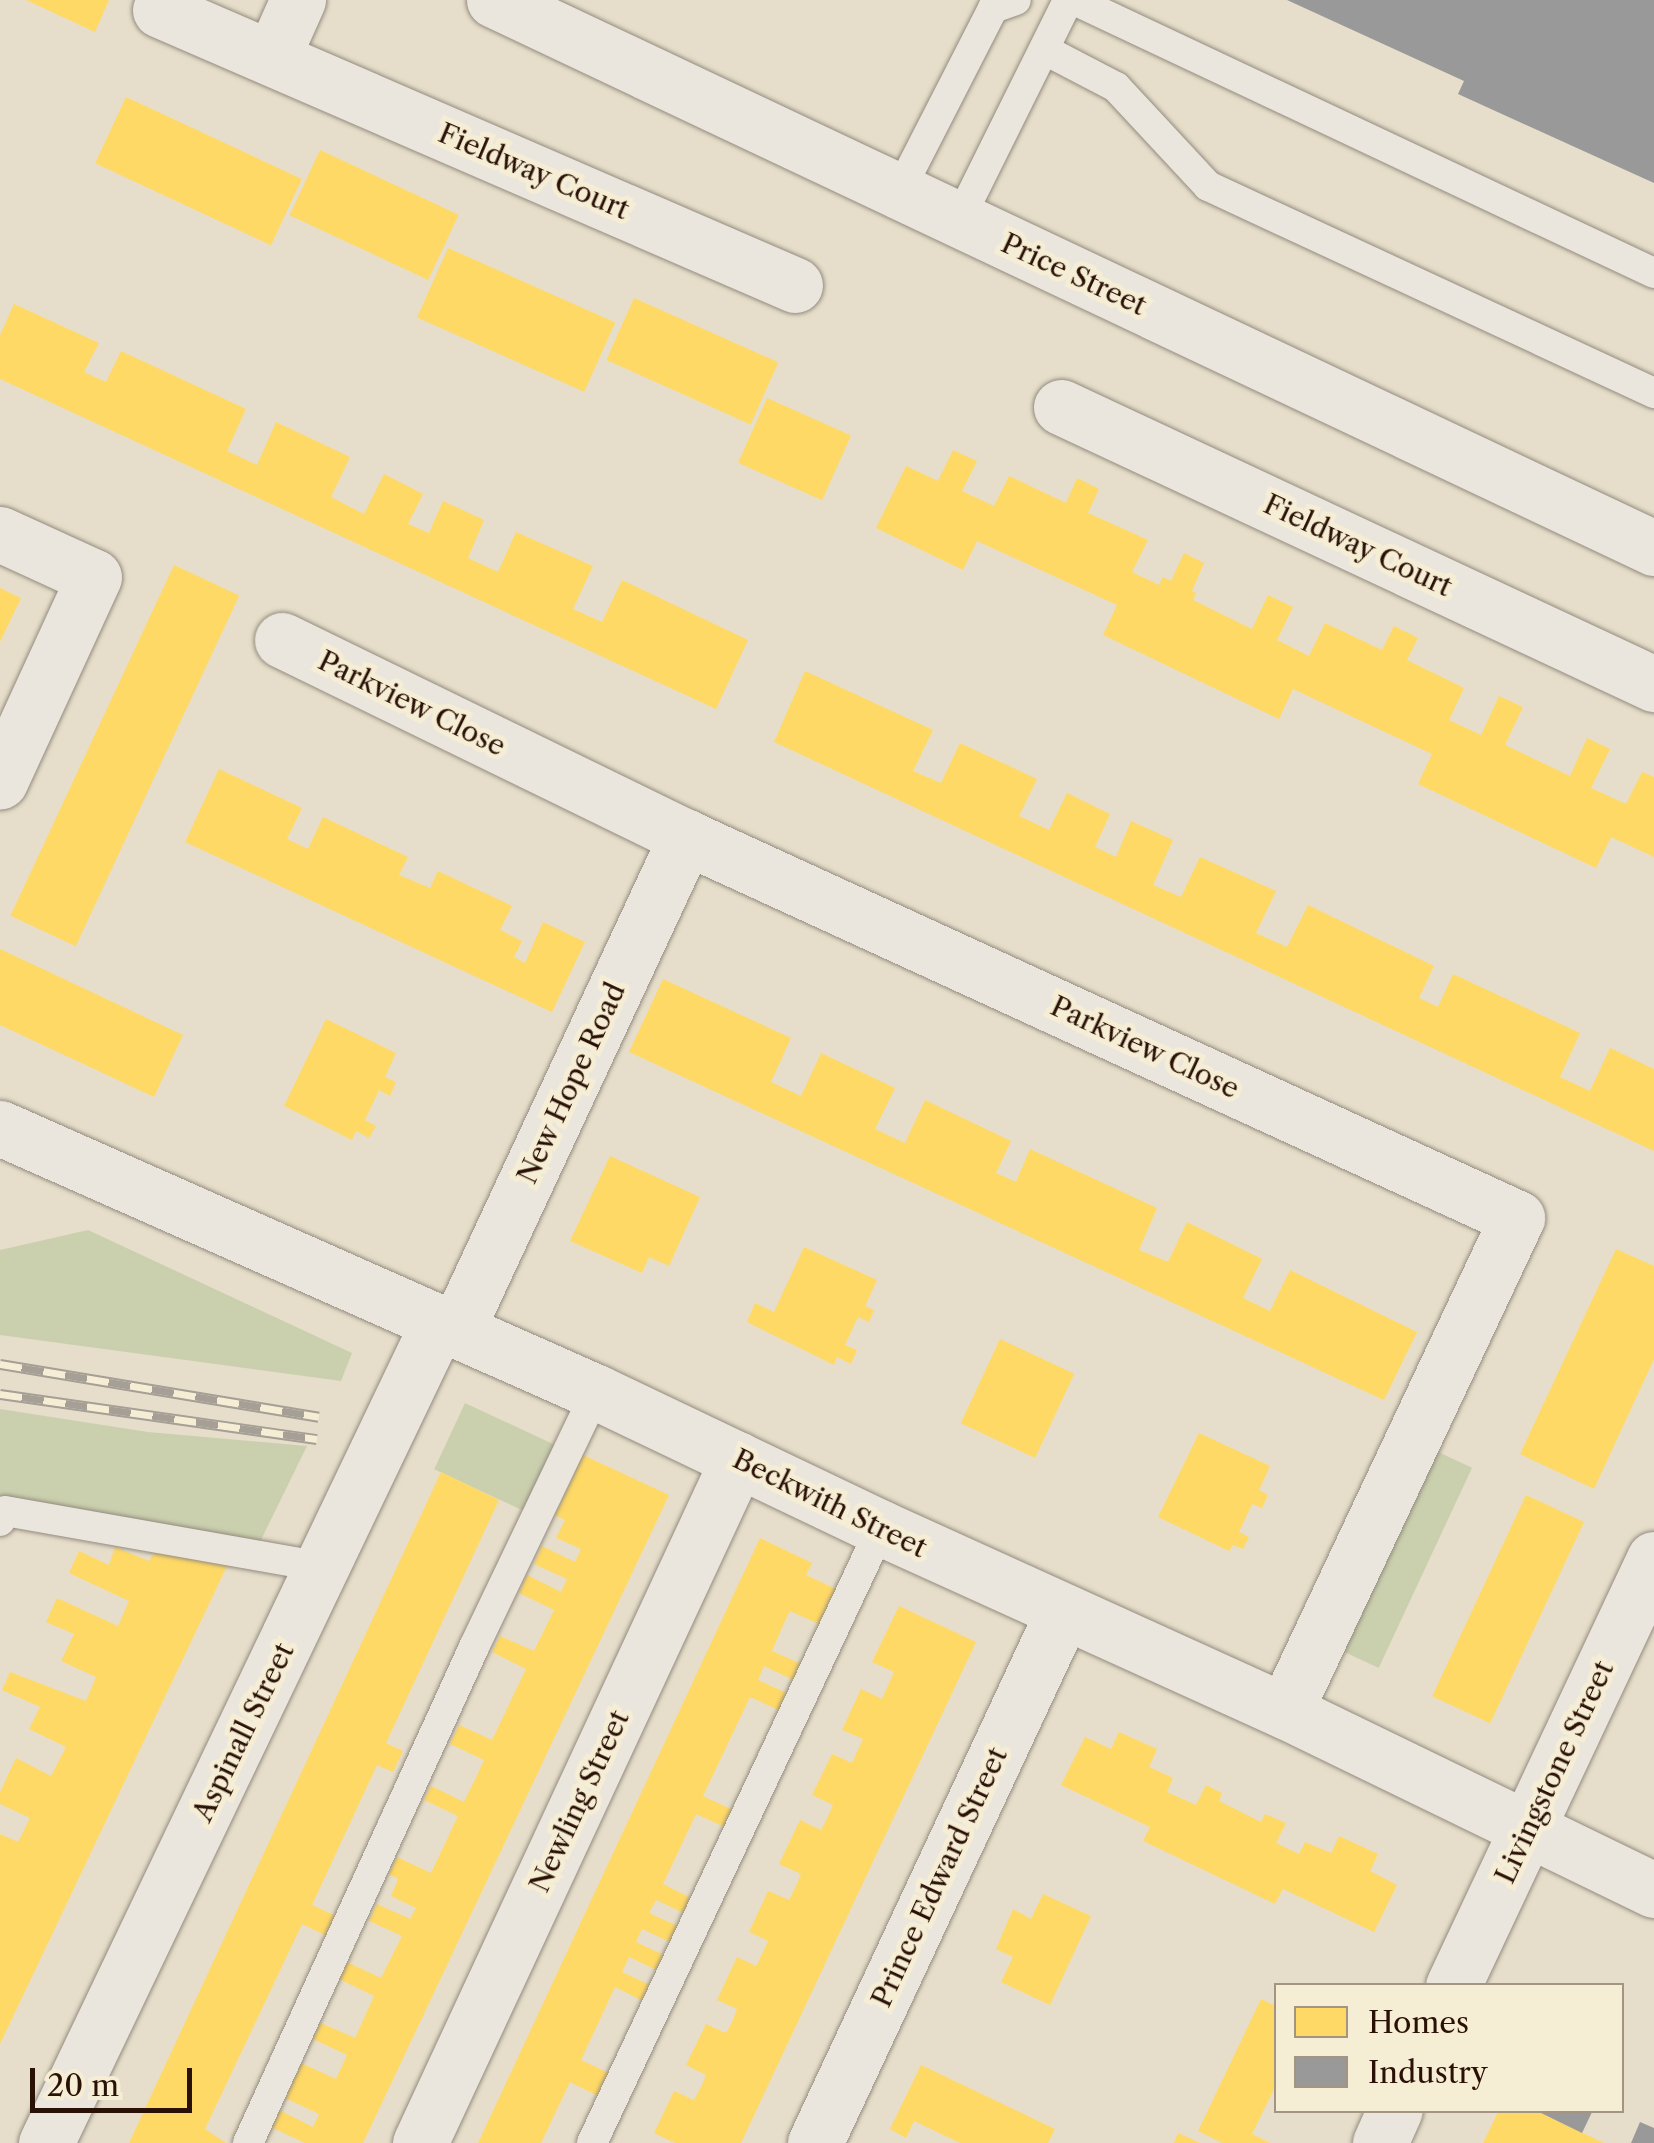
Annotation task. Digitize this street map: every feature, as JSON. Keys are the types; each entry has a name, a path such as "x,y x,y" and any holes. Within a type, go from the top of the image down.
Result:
{"street":[{"path":"272,58 298,0"},
{"name":"Price Street","path":"494,0 1654,548"},
{"name":"Fieldway Court","path":"160,10 796,284"},
{"name":"Fieldway Court","path":"1061,407 1654,684"},
{"path":"0,534 94,577 0,781"},
{"name":"Parkview Close","path":"282,640 686,837 1517,1218 1284,1711"},
{"name":"New Hope Road","path":"448,1325 686,837"},
{"name":"Beckwith Street","path":"0,1128 596,1392 881,1528 1284,1711 1527,1832 1654,1890"},
{"name":"Aspinall Street","path":"46,2143 322,1567 448,1325"},
{"name":"Newling Street","path":"420,2143 738,1459"},
{"name":"Livingstone Street","path":"1454,1983 1654,1559"},
{"name":"Prince Edward Street","path":"815,2143 1063,1612"},
{"path":"1380,2143 1394,2113"}],"lane":[{"path":"899,192 993,8 1016,0"},
{"path":"959,220 1071,0 1654,273"},
{"path":"1045,50 1116,87 1208,186 1654,394"},
{"path":"248,2143 466,1665 596,1392"},
{"path":"0,1521 5,1511 322,1567"},
{"path":"592,2143 881,1528"}],"green space":[{"path":"88,1230 352,1353 341,1381 0,1335 0,1250"},
{"path":"465,1403 557,1446 527,1512 434,1469"},
{"path":"0,1409 148,1432 307,1446 259,1544 0,1498"},
{"path":"1434,1450 1472,1468 1379,1668 1341,1650"}],"building: Homes":[{"path":"26,0 109,0 95,32"},
{"path":"126,97 302,179 271,245 95,163"},
{"path":"320,150 459,215 428,280 290,215"},
{"path":"448,248 615,322 584,392 417,317"},
{"path":"634,298 778,362 751,424 606,360"},
{"path":"14,304 99,343 84,372 106,382 121,351 246,409 227,451 257,465 276,422 350,457 331,497 364,514 384,474 423,494 408,524 429,533 443,501 484,520 468,558 498,572 516,532 593,566 573,609 602,622 622,580 748,640 716,709 0,379 0,335"},
{"path":"767,398 851,435 822,500 738,463"},
{"path":"953,450 977,461 962,491 994,506 1009,476 1066,503 1077,478 1099,489 1088,513 1148,540 1132,572 1159,585 1163,577 1171,581 1184,553 1204,563 1192,591 1196,593 1193,600 1252,629 1268,595 1293,607 1277,640 1309,656 1325,623 1382,650 1394,626 1418,638 1407,660 1464,688 1449,720 1481,735 1499,696 1523,707 1505,745 1570,776 1587,738 1610,749 1591,788 1626,804 1642,772 1654,777 1654,857 1611,837 1596,868 1418,784 1432,754 1293,689 1279,719 1103,635 1117,605 977,541 963,570 876,528 906,466 938,481"},
{"path":"174,565 239,595 76,946 10,916"},
{"path":"0,588 21,598 0,642"},
{"path":"805,671 933,730 913,771 941,783 960,743 1037,779 1019,816 1049,830 1067,793 1110,814 1095,847 1116,857 1131,821 1173,840 1153,885 1181,897 1200,857 1276,891 1256,933 1287,947 1308,905 1434,966 1419,998 1438,1007 1453,974 1580,1033 1560,1077 1590,1091 1610,1048 1654,1069 1654,1151 774,742"},
{"path":"219,769 302,808 287,839 308,849 323,817 408,857 399,875 430,888 438,871 512,906 500,930 522,941 514,957 525,963 543,922 585,942 552,1012 185,842"},
{"path":"0,949 183,1035 154,1097 0,1025"},
{"path":"663,979 791,1038 771,1082 801,1096 821,1053 895,1088 875,1129 905,1143 925,1100 1011,1141 996,1173 1016,1182 1030,1149 1157,1208 1139,1250 1168,1262 1187,1222 1262,1259 1243,1298 1270,1311 1290,1270 1417,1332 1384,1400 629,1052"},
{"path":"326,1019 396,1053 385,1077 396,1082 390,1096 379,1090 365,1120 376,1126 369,1138 356,1131 352,1140 284,1106"},
{"path":"610,1156 700,1197 669,1266 649,1257 642,1273 570,1241"},
{"path":"804,1247 877,1280 865,1306 874,1310 869,1322 858,1317 845,1345 857,1350 851,1364 837,1357 834,1365 747,1322 755,1303 774,1312"},
{"path":"1616,1249 1654,1266 1654,1359 1594,1489 1520,1454"},
{"path":"1000,1339 1074,1374 1035,1458 961,1423"},
{"path":"1199,1433 1270,1466 1259,1490 1268,1495 1262,1508 1252,1504 1239,1532 1249,1537 1243,1549 1233,1545 1229,1551 1158,1517"},
{"path":"583,1455 669,1495 363,2143 305,2143 271,2127 279,2110 313,2127 319,2114 285,2098 301,2063 336,2079 347,2055 313,2039 321,2023 355,2038 374,1996 339,1979 347,1962 381,1978 402,1936 369,1921 377,1904 410,1919 416,1908 391,1896 398,1879 389,1874 397,1857 431,1873 458,1816 424,1800 431,1786 464,1802 484,1760 450,1744 459,1725 492,1740 526,1669 492,1652 500,1636 534,1651 554,1610 519,1593 527,1575 561,1592 567,1579 534,1564 542,1546 575,1562 581,1549 556,1538 565,1520 555,1515"},
{"path":"441,1472 499,1500 386,1743 403,1751 393,1772 377,1765 312,1905 338,1917 329,1937 302,1924 205,2129 226,2143 129,2143"},
{"path":"1526,1495 1584,1522 1490,1723 1432,1696"},
{"path":"760,1538 812,1563 806,1575 840,1591 823,1626 790,1611 772,1651 806,1666 798,1682 764,1666 758,1680 791,1695 783,1712 750,1697 703,1796 737,1812 729,1829 696,1814 663,1884 695,1900 688,1915 656,1900 649,1913 682,1928 674,1944 642,1929 636,1942 668,1957 661,1972 629,1957 622,1972 654,1987 647,2003 615,1987 581,2060 615,2076 604,2099 570,2082 541,2143 478,2143"},
{"path":"115,1547 149,1561 156,1550 228,1564 0,2044 0,1834 18,1842 30,1818 0,1804 0,1792 16,1758 51,1776 66,1747 29,1729 40,1707 2,1690 10,1672 86,1701 96,1677 61,1661 74,1634 46,1622 57,1598 118,1626 129,1601 69,1573 79,1551 109,1565"},
{"path":"899,1606 976,1642 741,2143 675,2143 654,2133 674,2091 694,2100 701,2087 706,2075 686,2065 706,2024 726,2033 732,2022 737,2009 717,2000 737,1957 756,1966 763,1952 768,1941 749,1932 768,1891 789,1900 796,1886 801,1874 779,1864 800,1820 821,1830 828,1816 833,1805 812,1795 832,1754 852,1763 863,1739 842,1730 861,1689 882,1699 894,1672 872,1662"},
{"path":"1119,1732 1157,1749 1149,1767 1173,1778 1167,1792 1196,1805 1206,1785 1222,1793 1219,1801 1261,1822 1265,1814 1286,1823 1276,1843 1299,1854 1305,1842 1331,1853 1339,1836 1378,1854 1370,1871 1397,1885 1374,1932 1283,1889 1275,1904 1143,1841 1150,1827 1061,1785 1085,1737 1111,1749"},
{"path":"1043,1894 1091,1916 1050,2005 1001,1982 1013,1957 996,1949 1013,1909 1031,1919"},
{"path":"1261,1999 1274,2005 1274,2089 1252,2134 1270,2143 1222,2143 1198,2131"},
{"path":"921,2065 1055,2129 1048,2143 960,2143 914,2121 906,2138 890,2129"},
{"path":"1498,2113 1541,2113 1604,2143 1483,2143"},
{"path":"1178,2133 1200,2143 1174,2143"}],"building: Industry":[{"path":"1287,0 1654,0 1654,183 1458,94 1464,81"},
{"path":"1541,2113 1592,2113 1582,2133"},
{"path":"1640,2122 1654,2128 1654,2143 1631,2143"}],"railway":[{"path":"0,1364 319,1417"},
{"path":"0,1394 317,1439"}]}
